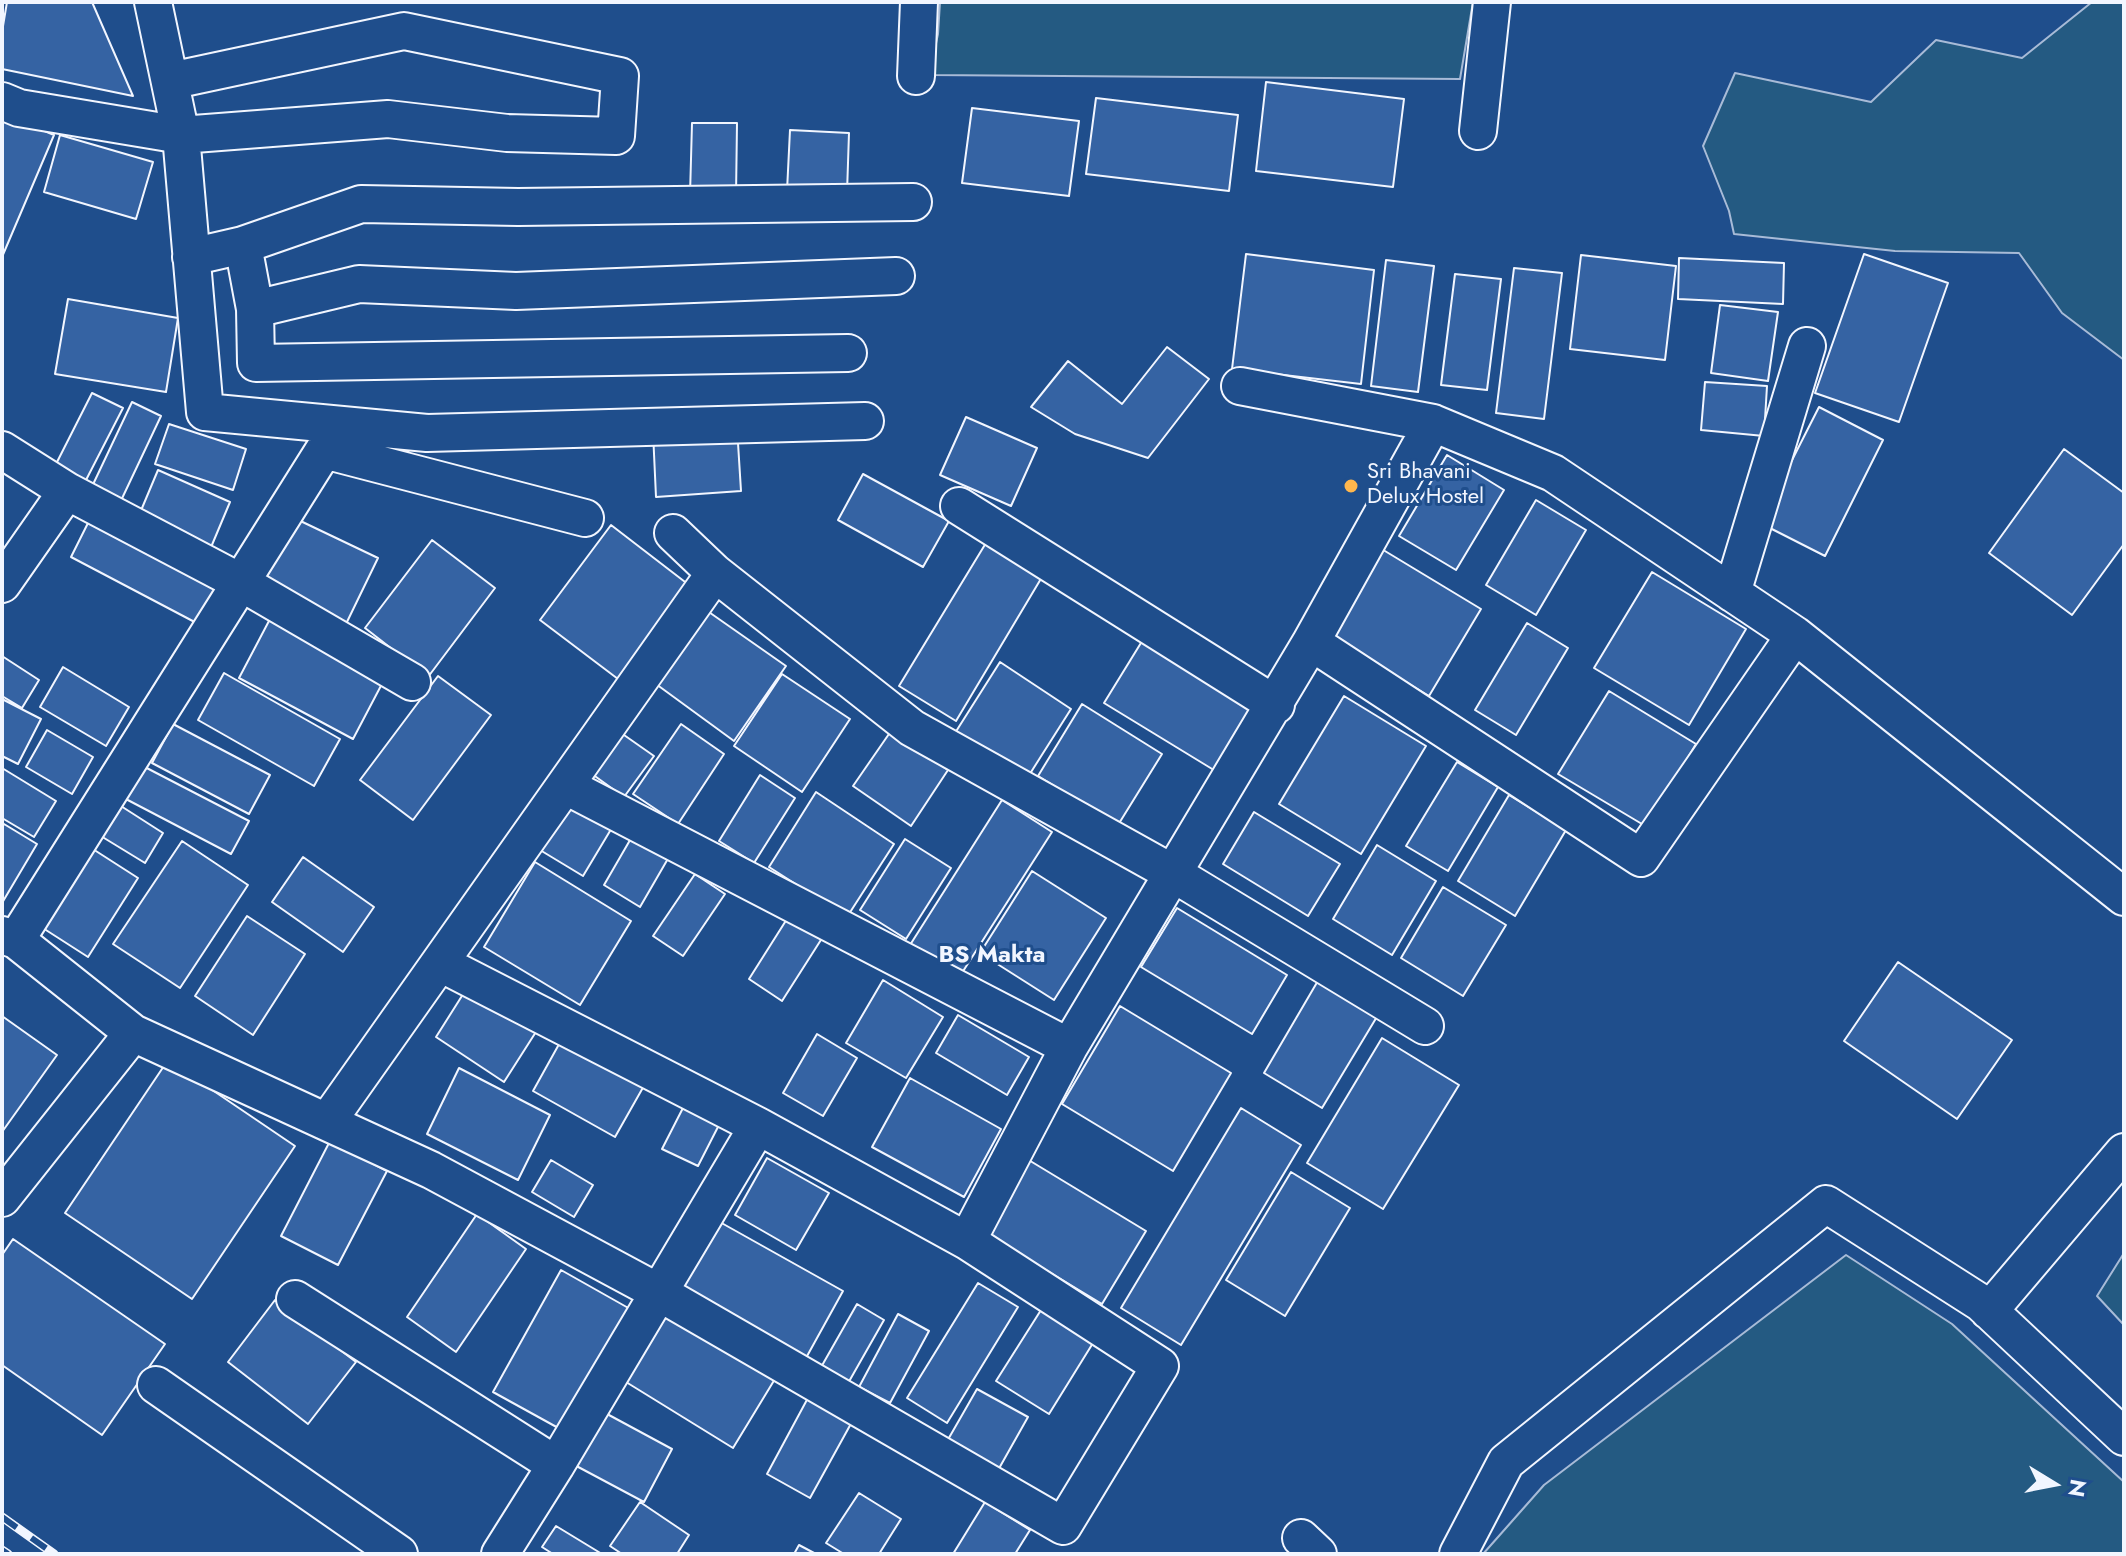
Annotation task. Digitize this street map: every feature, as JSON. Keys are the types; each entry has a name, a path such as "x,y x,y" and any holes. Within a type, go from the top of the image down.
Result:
{"street":[{"path":"153,2 181,135 205,412"},
{"path":"916,76 919,2"},
{"path":"1478,131 1492,2"},
{"path":"2,101 19,108 181,135 388,119 507,133 616,136 620,76 404,31 170,81"},
{"path":"191,257 243,245 361,204 518,207 913,202"},
{"path":"243,245 255,309 256,363 848,353"},
{"path":"255,309 359,284 516,291 896,276"},
{"path":"1732,593 1807,346"},
{"path":"1240,386 1433,423 1553,473 1795,635 2124,897"},
{"path":"205,412 427,433 865,421"},
{"path":"205,412 324,450 585,518"},
{"path":"967,1241 1069,1047 1276,705 1433,423"},
{"path":"2,450 67,491 240,582 412,682"},
{"path":"324,450 9,937 133,1033 431,1170 658,1292 1063,1526 1160,1366 967,1241 758,1126 440,963"},
{"path":"2,584 67,491"},
{"path":"959,506 1276,705"},
{"path":"673,533 715,573 912,728 1174,874 1425,1026"},
{"path":"327,1122 715,573"},
{"path":"1311,642 1641,858 1795,635"},
{"path":"566,786 1069,1047"},
{"path":"2,1198 133,1033"},
{"path":"500,1554 758,1126"},
{"path":"1989,1311 2124,1152"},
{"path":"1458,1554 1506,1462 1826,1204 1989,1311 2124,1437"},
{"path":"295,1299 556,1465"},
{"path":"156,1385 399,1554"}],"shaded area":[{"path":"940,2 1473,2 1460,79 929,75 938,34"},
{"path":"2092,2 2124,2 2124,360 2062,313 2019,253 1895,251 1734,234 1729,211 1703,146 1735,73 1871,102 1936,40 2022,58"},
{"path":"2124,1253 2124,1325 2097,1296"},
{"path":"1846,1255 1952,1324 2124,1482 2124,1554 1483,1554 1544,1485"}],"building":[{"path":"7,2 92,2 133,96 2,69 2,32"},
{"path":"1266,82 1404,99 1393,187 1256,171"},
{"path":"1096,98 1238,115 1229,191 1086,174"},
{"path":"972,108 1079,121 1069,196 962,183"},
{"path":"2,113 54,135 2,257"},
{"path":"692,123 737,123 736,196 690,195"},
{"path":"790,130 849,133 847,193 787,191"},
{"path":"60,135 153,162 136,219 44,192"},
{"path":"1246,254 1374,270 1361,384 1232,369"},
{"path":"1864,254 1948,283 1899,422 1815,393"},
{"path":"1581,255 1676,266 1665,360 1570,349"},
{"path":"1679,258 1784,263 1783,304 1678,299"},
{"path":"1386,260 1434,266 1418,392 1371,386"},
{"path":"1514,268 1562,273 1544,419 1496,413"},
{"path":"1455,274 1501,279 1487,390 1441,385"},
{"path":"68,299 178,318 166,392 55,374"},
{"path":"1720,305 1778,312 1768,381 1711,373"},
{"path":"1167,347 1209,379 1148,458 1075,434 1031,407 1068,361 1122,404"},
{"path":"1705,382 1767,386 1764,436 1701,430"},
{"path":"92,393 123,408 85,482 55,466"},
{"path":"132,402 161,416 117,509 88,495"},
{"path":"1819,407 1883,440 1825,556 1760,523"},
{"path":"966,417 1037,448 1011,506 940,475"},
{"path":"169,424 246,449 233,490 155,464"},
{"path":"737,427 741,491 656,497 653,432"},
{"path":"2064,449 2124,493 2124,544 2072,615 1989,553"},
{"path":"1447,455 1504,490 1456,570 1399,536"},
{"path":"158,470 230,502 209,552 137,520"},
{"path":"863,474 949,521 923,567 838,520"},
{"path":"1536,500 1586,530 1536,615 1486,585"},
{"path":"92,515 227,587 206,628 71,557"},
{"path":"290,516 378,558 345,626 258,584"},
{"path":"611,525 689,585 618,679 540,620"},
{"path":"989,538 1045,572 956,721 899,686"},
{"path":"432,540 495,588 428,677 365,628"},
{"path":"1375,545 1481,609 1429,696 1323,632"},
{"path":"1652,572 1746,629 1689,725 1594,668"},
{"path":"696,603 786,666 734,741 645,676"},
{"path":"270,619 384,680 353,739 239,678"},
{"path":"1527,623 1568,648 1516,735 1475,710"},
{"path":"1144,638 1262,710 1222,775 1104,703"},
{"path":"2,656 39,680 22,708 2,696"},
{"path":"1000,662 1071,709 1026,780 955,733"},
{"path":"63,667 129,707 106,746 40,707"},
{"path":"224,673 340,739 314,786 198,720"},
{"path":"782,674 850,719 802,792 734,746"},
{"path":"438,676 491,715 413,820 360,780"},
{"path":"1609,691 1696,744 1647,827 1558,774"},
{"path":"1344,696 1426,746 1361,854 1279,804"},
{"path":"2,699 41,719 18,764 2,756"},
{"path":"1082,704 1162,754 1118,825 1038,776"},
{"path":"173,724 270,775 249,814 152,763"},
{"path":"681,724 724,754 678,824 633,794"},
{"path":"614,728 654,756 624,797 585,769"},
{"path":"47,730 93,757 72,794 26,767"},
{"path":"891,731 948,770 911,826 853,786"},
{"path":"1457,762 1498,787 1448,871 1406,846"},
{"path":"139,764 249,821 231,854 122,797"},
{"path":"2,768 56,801 34,837 2,818"},
{"path":"760,775 795,798 754,863 719,841"},
{"path":"816,792 894,844 847,917 769,867"},
{"path":"1509,795 1566,830 1515,916 1458,881"},
{"path":"572,796 616,821 583,876 540,850"},
{"path":"110,799 163,833 145,863 91,830"},
{"path":"1002,800 1052,832 960,976 910,945"},
{"path":"1254,812 1340,864 1308,916 1223,864"},
{"path":"4,824 37,844 2,903 2,827"},
{"path":"637,828 673,850 640,907 604,885"},
{"path":"905,839 951,868 906,939 860,910"},
{"path":"182,841 248,885 180,988 113,944"},
{"path":"85,844 138,878 88,957 35,923"},
{"path":"1377,845 1436,881 1392,955 1333,919"},
{"path":"303,857 374,907 343,952 272,902"},
{"path":"535,862 631,921 580,1005 484,947"},
{"path":"1032,871 1106,918 1054,1000 980,953"},
{"path":"695,874 725,894 683,956 653,936"},
{"path":"1443,887 1506,925 1463,996 1401,958"},
{"path":"1177,908 1287,975 1252,1034 1141,967"},
{"path":"792,911 826,932 782,1001 749,979"},
{"path":"247,916 305,954 253,1035 195,996"},
{"path":"1898,962 2012,1040 1957,1119 1844,1041"},
{"path":"1319,979 1378,1015 1322,1108 1264,1073"},
{"path":"472,980 541,1024 504,1082 436,1037"},
{"path":"883,980 943,1017 906,1078 846,1043"},
{"path":"1120,1006 1231,1073 1173,1171 1062,1104"},
{"path":"958,1015 1029,1057 1007,1095 936,1053"},
{"path":"2,1016 57,1055 2,1132"},
{"path":"817,1034 857,1058 823,1116 783,1093"},
{"path":"563,1037 645,1084 615,1137 533,1091"},
{"path":"1382,1038 1459,1085 1383,1209 1307,1163"},
{"path":"168,1060 295,1146 192,1299 65,1213"},
{"path":"459,1068 550,1115 518,1180 427,1134"},
{"path":"910,1078 1001,1129 964,1197 872,1147"},
{"path":"685,1104 721,1121 698,1166 662,1149"},
{"path":"1241,1108 1301,1145 1181,1345 1121,1308"},
{"path":"330,1141 387,1171 338,1265 281,1236"},
{"path":"767,1158 829,1193 796,1250 735,1215"},
{"path":"1027,1159 1146,1231 1102,1304 983,1232"},
{"path":"551,1160 593,1185 574,1217 532,1192"},
{"path":"1291,1172 1350,1208 1285,1316 1226,1280"},
{"path":"477,1214 526,1249 456,1352 407,1317"},
{"path":"718,1221 843,1291 801,1367 675,1296"},
{"path":"13,1239 165,1344 102,1435 2,1365 2,1255"},
{"path":"561,1270 639,1314 571,1435 493,1392"},
{"path":"978,1283 1018,1307 947,1423 907,1398"},
{"path":"275,1300 356,1362 308,1424 228,1362"},
{"path":"857,1304 884,1320 847,1385 820,1369"},
{"path":"671,1308 778,1374 733,1448 626,1382"},
{"path":"1041,1310 1093,1343 1049,1414 996,1381"},
{"path":"898,1314 929,1331 890,1403 859,1387"},
{"path":"977,1389 1028,1417 997,1472 946,1443"},
{"path":"809,1396 853,1420 810,1498 767,1474"},
{"path":"596,1408 672,1449 644,1502 567,1461"},
{"path":"859,1493 901,1519 879,1554 844,1554 826,1543"},
{"path":"640,1502 689,1535 677,1554 622,1554 610,1546"},
{"path":"985,1502 1030,1530 1015,1554 953,1554"},
{"path":"556,1526 602,1554 553,1554 542,1547"},
{"path":"799,1545 816,1554 794,1554"}],"railway":[{"path":"2,1517 54,1554"},
{"path":"2,1550 8,1554"}],"place":[{"name":"Sri Bhavani Delux Hostel","path":"1351,486"}],"district":[{"name":"BS Makta","path":"992,956"}]}
